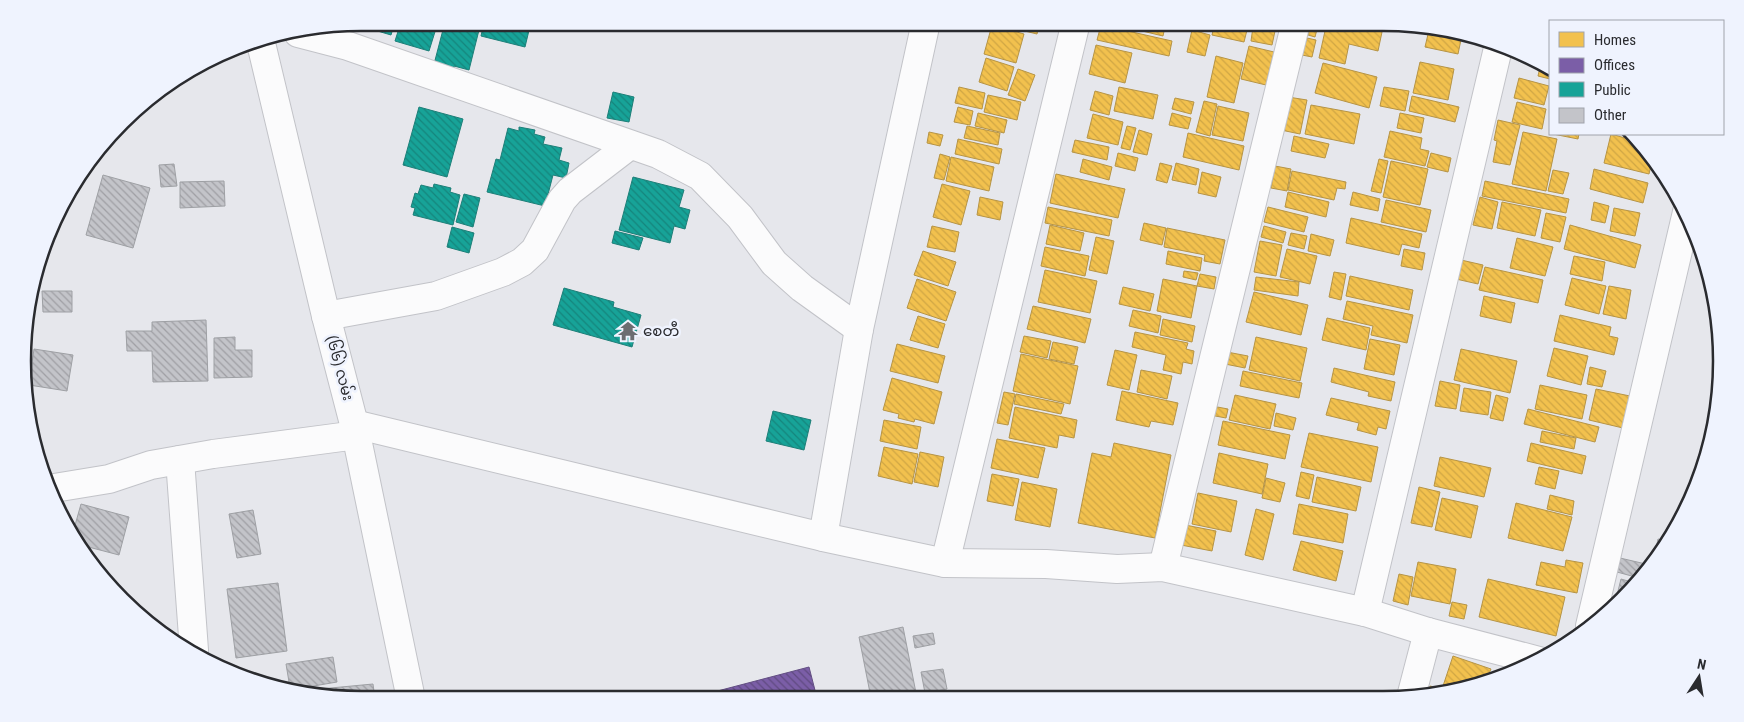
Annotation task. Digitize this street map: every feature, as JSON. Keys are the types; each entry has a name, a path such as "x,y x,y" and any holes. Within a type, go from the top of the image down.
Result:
{"street":[{"path":"823,538 858,329 924,31"},
{"path":"945,563 1074,31"},
{"path":"1163,567 1294,31"},
{"path":"309,36 348,46 658,154 700,176 740,217 774,264 802,288 858,329"},
{"name":"(၆၆) လမ်း","path":"262,47 326,316 356,430 409,691"},
{"path":"1365,612 1497,52"},
{"path":"326,316 436,296 502,272 522,262 535,250 562,200 570,191 630,145"},
{"path":"1592,616 1684,226"},
{"path":"56,487 109,479 151,465 356,430 823,538 945,563 1046,564 1117,569 1163,567 1365,612 1428,632 1527,658"},
{"path":"180,460 194,645"},
{"path":"1413,689 1428,632"}],"building: Homes":[{"path":"990,31 1013,31 1024,34 1016,63 984,54"},
{"path":"1025,31 1038,31 1037,34"},
{"path":"1099,31 1128,31 1172,41 1169,56 1097,40"},
{"path":"1142,31 1164,31 1163,36"},
{"path":"1192,31 1210,35 1205,56 1187,52"},
{"path":"1213,31 1247,31 1244,42 1212,35"},
{"path":"1252,31 1275,31 1272,45 1251,41"},
{"path":"1309,31 1317,31 1315,37 1308,35"},
{"path":"1325,31 1382,32 1378,51 1349,44 1345,64 1319,58"},
{"path":"1428,34 1461,41 1458,54 1425,47"},
{"path":"1307,38 1316,40 1312,57 1302,55"},
{"path":"1096,45 1132,53 1125,83 1089,74"},
{"path":"1249,46 1274,52 1266,85 1241,79"},
{"path":"1216,56 1243,63 1234,103 1207,97"},
{"path":"986,58 1014,67 1007,91 979,82"},
{"path":"1420,62 1454,69 1448,100 1413,93"},
{"path":"1323,63 1377,77 1369,108 1315,93"},
{"path":"1018,69 1035,75 1025,101 1008,95"},
{"path":"1539,70 1549,76 1549,79 1538,76"},
{"path":"1519,78 1549,86 1544,105 1514,98"},
{"path":"959,87 985,93 982,109 955,103"},
{"path":"1119,87 1158,95 1153,119 1114,111"},
{"path":"1384,87 1409,91 1405,111 1380,106"},
{"path":"1095,91 1113,96 1109,115 1090,110"},
{"path":"988,95 1021,102 1017,120 984,112"},
{"path":"1412,96 1459,107 1455,122 1409,111"},
{"path":"1288,97 1307,100 1300,134 1281,130"},
{"path":"1175,98 1194,102 1191,114 1172,109"},
{"path":"1204,101 1217,104 1210,136 1196,132"},
{"path":"1517,102 1546,109 1542,129 1512,122"},
{"path":"1311,105 1360,114 1354,144 1305,134"},
{"path":"1218,106 1249,113 1243,141 1212,135"},
{"path":"958,107 973,111 970,125 954,122"},
{"path":"978,113 1007,120 1004,133 975,126"},
{"path":"1172,113 1191,118 1188,129 1169,125"},
{"path":"1400,113 1424,118 1421,133 1397,128"},
{"path":"1093,114 1123,122 1118,145 1087,138"},
{"path":"1498,120 1520,125 1510,165 1493,162 1497,141 1494,140"},
{"path":"967,126 1000,133 998,145 964,138"},
{"path":"1127,126 1136,128 1130,150 1121,148"},
{"path":"1139,130 1152,134 1147,155 1133,152"},
{"path":"1390,131 1422,138 1420,149 1429,151 1425,166 1384,157"},
{"path":"929,132 943,135 940,146 927,143"},
{"path":"1523,132 1557,139 1546,191 1512,184"},
{"path":"1188,133 1244,146 1239,170 1183,157"},
{"path":"1558,135 1579,135 1578,139"},
{"path":"1611,135 1614,135 1626,138 1650,168 1649,174 1604,163"},
{"path":"1294,136 1329,144 1325,158 1291,151"},
{"path":"958,139 1002,149 999,164 955,154"},
{"path":"1075,140 1109,147 1107,160 1072,152"},
{"path":"1118,153 1138,158 1135,171 1115,166"},
{"path":"1431,153 1451,158 1448,172 1427,167"},
{"path":"940,154 950,157 944,180 934,178"},
{"path":"951,157 994,167 989,191 946,181"},
{"path":"1083,159 1112,167 1109,180 1080,172"},
{"path":"1379,159 1388,161 1381,193 1371,191"},
{"path":"1391,161 1428,169 1420,205 1383,197"},
{"path":"1160,163 1172,166 1167,183 1156,180"},
{"path":"1176,163 1199,169 1196,185 1172,180"},
{"path":"1275,166 1291,169 1287,191 1271,188"},
{"path":"1594,169 1648,183 1643,203 1590,189"},
{"path":"1553,170 1569,173 1563,194 1548,191"},
{"path":"1292,171 1346,182 1345,189 1337,188 1334,200 1288,190"},
{"path":"1202,172 1221,177 1216,197 1198,193"},
{"path":"1056,174 1125,189 1118,218 1050,203"},
{"path":"1485,181 1569,199 1566,213 1482,196"},
{"path":"942,184 970,191 961,225 933,217"},
{"path":"1288,192 1329,202 1326,217 1285,207"},
{"path":"1353,192 1380,199 1378,211 1350,205"},
{"path":"980,197 1003,202 1000,220 977,215"},
{"path":"1480,197 1498,202 1492,229 1473,225"},
{"path":"1386,200 1431,210 1426,232 1381,222"},
{"path":"1502,202 1541,210 1535,236 1497,228"},
{"path":"1594,202 1609,206 1605,223 1591,220"},
{"path":"1048,207 1112,220 1109,236 1045,223"},
{"path":"1268,207 1308,217 1304,232 1264,222"},
{"path":"1614,208 1640,213 1635,236 1610,231"},
{"path":"1546,213 1566,217 1560,242 1541,238"},
{"path":"1351,218 1422,234 1419,248 1402,244 1399,255 1346,243"},
{"path":"1144,223 1166,228 1162,245 1140,240"},
{"path":"1050,225 1084,233 1080,251 1046,244"},
{"path":"1570,225 1641,245 1635,268 1564,249"},
{"path":"932,226 959,232 955,252 927,247"},
{"path":"1264,226 1286,232 1283,243 1261,237"},
{"path":"1167,228 1225,240 1220,264 1204,261 1205,255 1164,247"},
{"path":"1291,233 1307,236 1304,249 1288,245"},
{"path":"1311,234 1334,240 1330,256 1308,251"},
{"path":"1096,237 1114,241 1107,274 1089,270"},
{"path":"1517,238 1553,247 1545,276 1510,268"},
{"path":"1260,241 1282,245 1276,276 1254,272"},
{"path":"1045,247 1089,256 1085,276 1041,266"},
{"path":"1287,249 1317,256 1310,284 1280,277"},
{"path":"1404,249 1425,253 1422,270 1401,266"},
{"path":"923,251 956,262 948,286 914,275"},
{"path":"1168,251 1202,258 1200,271 1166,264"},
{"path":"1574,256 1605,262 1602,281 1570,274"},
{"path":"1461,260 1483,265 1478,284 1456,279"},
{"path":"1485,267 1543,280 1538,303 1479,290"},
{"path":"1045,270 1097,281 1090,313 1038,302"},
{"path":"1184,271 1198,273 1196,280 1183,277"},
{"path":"1334,272 1346,274 1341,300 1329,297"},
{"path":"1200,274 1216,277 1214,289 1197,286"},
{"path":"1350,276 1413,290 1409,310 1346,296"},
{"path":"1256,277 1299,282 1298,296 1254,290"},
{"path":"1572,278 1606,286 1599,314 1565,305"},
{"path":"917,279 956,292 946,321 907,308"},
{"path":"1163,279 1197,286 1191,318 1157,311"},
{"path":"1609,286 1631,290 1626,319 1603,314"},
{"path":"1123,287 1154,294 1150,311 1119,304"},
{"path":"1254,292 1308,305 1301,335 1246,322"},
{"path":"1484,296 1515,303 1511,323 1480,316"},
{"path":"1347,301 1413,315 1407,343 1371,335 1373,326 1343,319"},
{"path":"1033,306 1091,319 1085,343 1027,329"},
{"path":"1133,310 1161,316 1158,333 1129,326"},
{"path":"1560,315 1611,327 1609,336 1618,338 1614,355 1554,341"},
{"path":"918,316 945,324 938,348 910,340"},
{"path":"1327,318 1370,328 1366,350 1322,340"},
{"path":"1163,319 1195,326 1192,342 1160,335"},
{"path":"1135,332 1188,343 1186,349 1194,351 1192,364 1183,362 1181,374 1163,370 1166,355 1132,347"},
{"path":"1024,336 1051,341 1047,358 1020,352"},
{"path":"1256,337 1307,348 1300,381 1249,370"},
{"path":"1370,339 1400,345 1394,375 1364,369"},
{"path":"1053,342 1078,347 1074,364 1049,359"},
{"path":"897,344 945,356 938,383 890,371"},
{"path":"1554,348 1588,356 1581,385 1547,376"},
{"path":"1461,349 1517,361 1510,393 1454,380"},
{"path":"1115,350 1137,355 1129,390 1107,385"},
{"path":"1227,352 1248,356 1245,368 1225,364"},
{"path":"1021,354 1078,366 1070,404 1013,391"},
{"path":"1590,367 1606,371 1602,387 1587,384"},
{"path":"1334,368 1395,382 1391,401 1368,396 1369,392 1331,382"},
{"path":"1141,370 1172,376 1167,399 1137,392"},
{"path":"1243,371 1302,383 1299,398 1240,386"},
{"path":"892,378 942,392 934,424 915,419 914,422 898,418 899,414 883,410"},
{"path":"1440,381 1460,385 1456,409 1435,406"},
{"path":"1540,385 1587,395 1582,419 1535,409"},
{"path":"1464,388 1491,392 1488,415 1460,411"},
{"path":"1596,389 1630,396 1623,428 1589,420"},
{"path":"1122,391 1178,403 1173,425 1151,421 1149,427 1116,420"},
{"path":"1004,392 1015,394 1008,425 997,423"},
{"path":"1016,394 1064,404 1061,414 1014,404"},
{"path":"1235,395 1276,404 1270,429 1229,420"},
{"path":"1496,395 1508,398 1503,421 1490,418"},
{"path":"1331,398 1390,411 1386,429 1378,427 1376,435 1357,430 1359,423 1326,415"},
{"path":"1212,406 1228,409 1226,418 1210,415"},
{"path":"1015,407 1077,420 1074,438 1059,435 1057,448 1009,438"},
{"path":"1528,409 1599,427 1595,442 1524,424"},
{"path":"1276,413 1296,418 1293,430 1274,426"},
{"path":"884,420 921,427 917,449 880,441"},
{"path":"1223,421 1290,435 1285,459 1218,445"},
{"path":"1542,431 1576,438 1574,449 1540,442"},
{"path":"1309,433 1378,447 1371,482 1301,467"},
{"path":"997,439 1045,448 1038,478 991,468"},
{"path":"1114,443 1171,455 1155,538 1078,523 1092,453 1111,457"},
{"path":"1531,443 1586,456 1582,474 1527,461"},
{"path":"884,447 918,454 912,484 878,476"},
{"path":"920,452 944,457 938,487 914,482"},
{"path":"1219,453 1268,464 1262,494 1213,483"},
{"path":"1440,457 1491,468 1484,497 1434,486"},
{"path":"1539,467 1559,471 1555,489 1535,484"},
{"path":"1301,472 1314,475 1309,499 1296,496"},
{"path":"992,474 1019,479 1013,506 987,501"},
{"path":"1317,477 1361,487 1356,511 1312,502"},
{"path":"1266,478 1285,483 1280,502 1262,498"},
{"path":"1022,482 1057,489 1050,527 1015,520"},
{"path":"1419,487 1440,492 1432,527 1411,523"},
{"path":"1198,493 1237,501 1231,532 1192,524"},
{"path":"1550,495 1574,501 1572,515 1547,509"},
{"path":"1442,498 1478,506 1471,538 1435,530"},
{"path":"1516,503 1572,517 1563,551 1508,538"},
{"path":"1299,504 1348,514 1343,543 1293,534"},
{"path":"1256,509 1274,514 1263,560 1245,555"},
{"path":"1185,525 1216,531 1212,551 1181,545"},
{"path":"1301,541 1343,551 1336,581 1293,570"},
{"path":"1566,560 1583,563 1577,593 1536,585 1541,562 1565,567"},
{"path":"1418,562 1456,569 1450,604 1411,596"},
{"path":"1399,574 1413,577 1408,605 1393,601"},
{"path":"1488,579 1565,597 1556,636 1479,617"},
{"path":"1452,602 1467,605 1464,619 1449,616"},
{"path":"1453,656 1491,669 1489,673 1468,680 1443,685"}],"building: Offices":[{"path":"809,667 815,691 718,691"}],"building: Public":[{"path":"378,31 392,31 391,35"},
{"path":"398,31 435,31 429,51 395,41"},
{"path":"443,31 479,31 469,70 454,66 453,74 433,68"},
{"path":"482,31 529,31 525,47 481,36"},
{"path":"613,92 634,97 629,122 607,118"},
{"path":"419,107 463,119 447,177 403,165"},
{"path":"519,127 535,130 534,134 545,137 543,144 562,148 559,160 569,163 566,178 553,175 545,206 487,192 496,159 500,160 508,128 519,131"},
{"path":"633,177 684,190 679,207 690,210 685,229 674,226 670,243 619,230"},
{"path":"434,184 451,188 450,192 460,195 453,225 413,215 415,208 411,207 415,193 418,194 421,185 433,188"},
{"path":"464,194 480,198 473,227 456,222"},
{"path":"452,227 474,233 469,253 447,247"},
{"path":"615,231 643,238 639,250 612,243"},
{"path":"564,288 614,302 613,307 641,315 632,347 553,325"},
{"path":"773,411 811,420 804,450 766,441"}],"building: Other":[{"path":"174,164 177,186 161,187 159,165"},
{"path":"103,175 150,188 133,248 86,235"},
{"path":"224,181 225,206 180,208 180,182"},
{"path":"42,291 72,291 72,312 43,312"},
{"path":"206,320 208,381 153,382 152,351 127,351 126,331 152,331 152,322"},
{"path":"235,337 235,350 252,350 252,377 214,378 214,338"},
{"path":"34,349 73,355 67,391 32,386 31,368"},
{"path":"81,504 129,517 119,555 89,547 75,526"},
{"path":"253,510 261,554 237,558 229,514"},
{"path":"1620,558 1644,564 1633,576 1617,572"},
{"path":"1621,579 1628,581 1618,592"},
{"path":"278,583 287,651 236,658 227,589"},
{"path":"903,627 916,691 870,691 859,637"},
{"path":"933,633 935,644 915,648 913,636"},
{"path":"333,657 337,682 310,687 289,682 286,664"},
{"path":"943,669 947,689 925,691 921,672"},
{"path":"373,684 374,691 339,690 324,689"}],"place":[{"name":"စေတီ","path":"628,331"}]}
